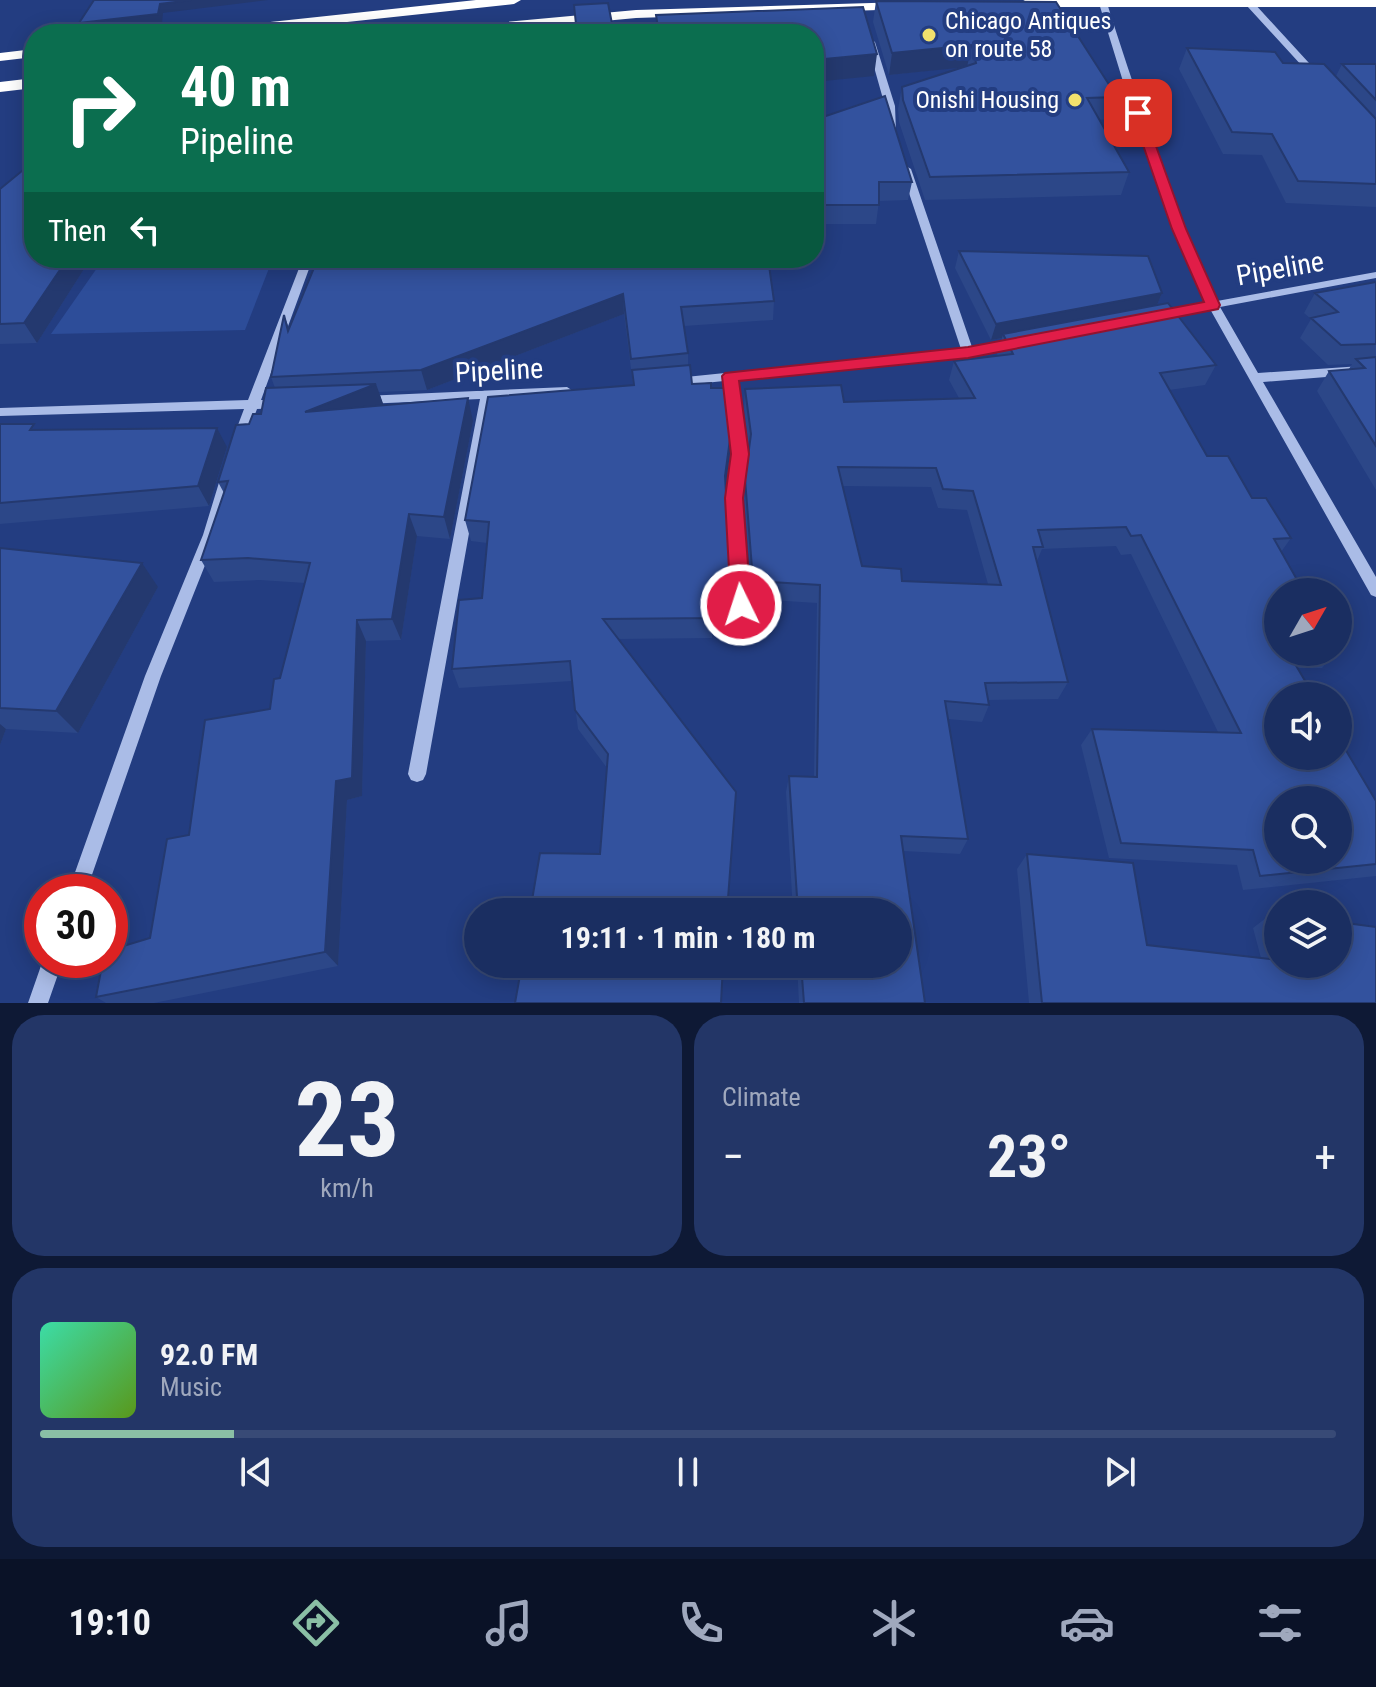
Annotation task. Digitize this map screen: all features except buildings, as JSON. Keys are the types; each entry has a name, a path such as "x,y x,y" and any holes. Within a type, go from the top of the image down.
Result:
{"highway":[{"path":"290,24 514,0"},
{"path":"1014,4 1376,3"},
{"path":"528,24 636,14 922,6"},
{"path":"0,57 24,54"},
{"path":"0,87 24,84"}],"street":[{"path":"1103,2 1146,140 1179,229 1213,305 1376,591"},
{"path":"1250,4 1325,86"},
{"path":"861,7 890,106 896,138"},
{"path":"901,152 968,352"},
{"path":"83,874 153,676 210,535 250,405 304,268"},
{"name":"Pipeline","path":"1147,318 1376,275"},
{"path":"657,383 968,352 1028,341"},
{"path":"1254,378 1376,369"},
{"path":"730,376 740,454 734,498 741,605"},
{"name":"Pipeline","path":"345,401 583,390"},
{"path":"417,774 487,395"},
{"path":"0,412 298,403"},
{"path":"38,1003 47,978"}],"shaded area":[{"path":"97,268 269,268 245,330 51,334"}],"place":[{"name":"Chicago Antiques on route 58","path":"929,35"},
{"name":"Onishi Housing","path":"1075,100"}],"route":[{"path":"741,605 734,498 740,454 730,376 968,352 1213,305 1179,229 1138,113"}]}
